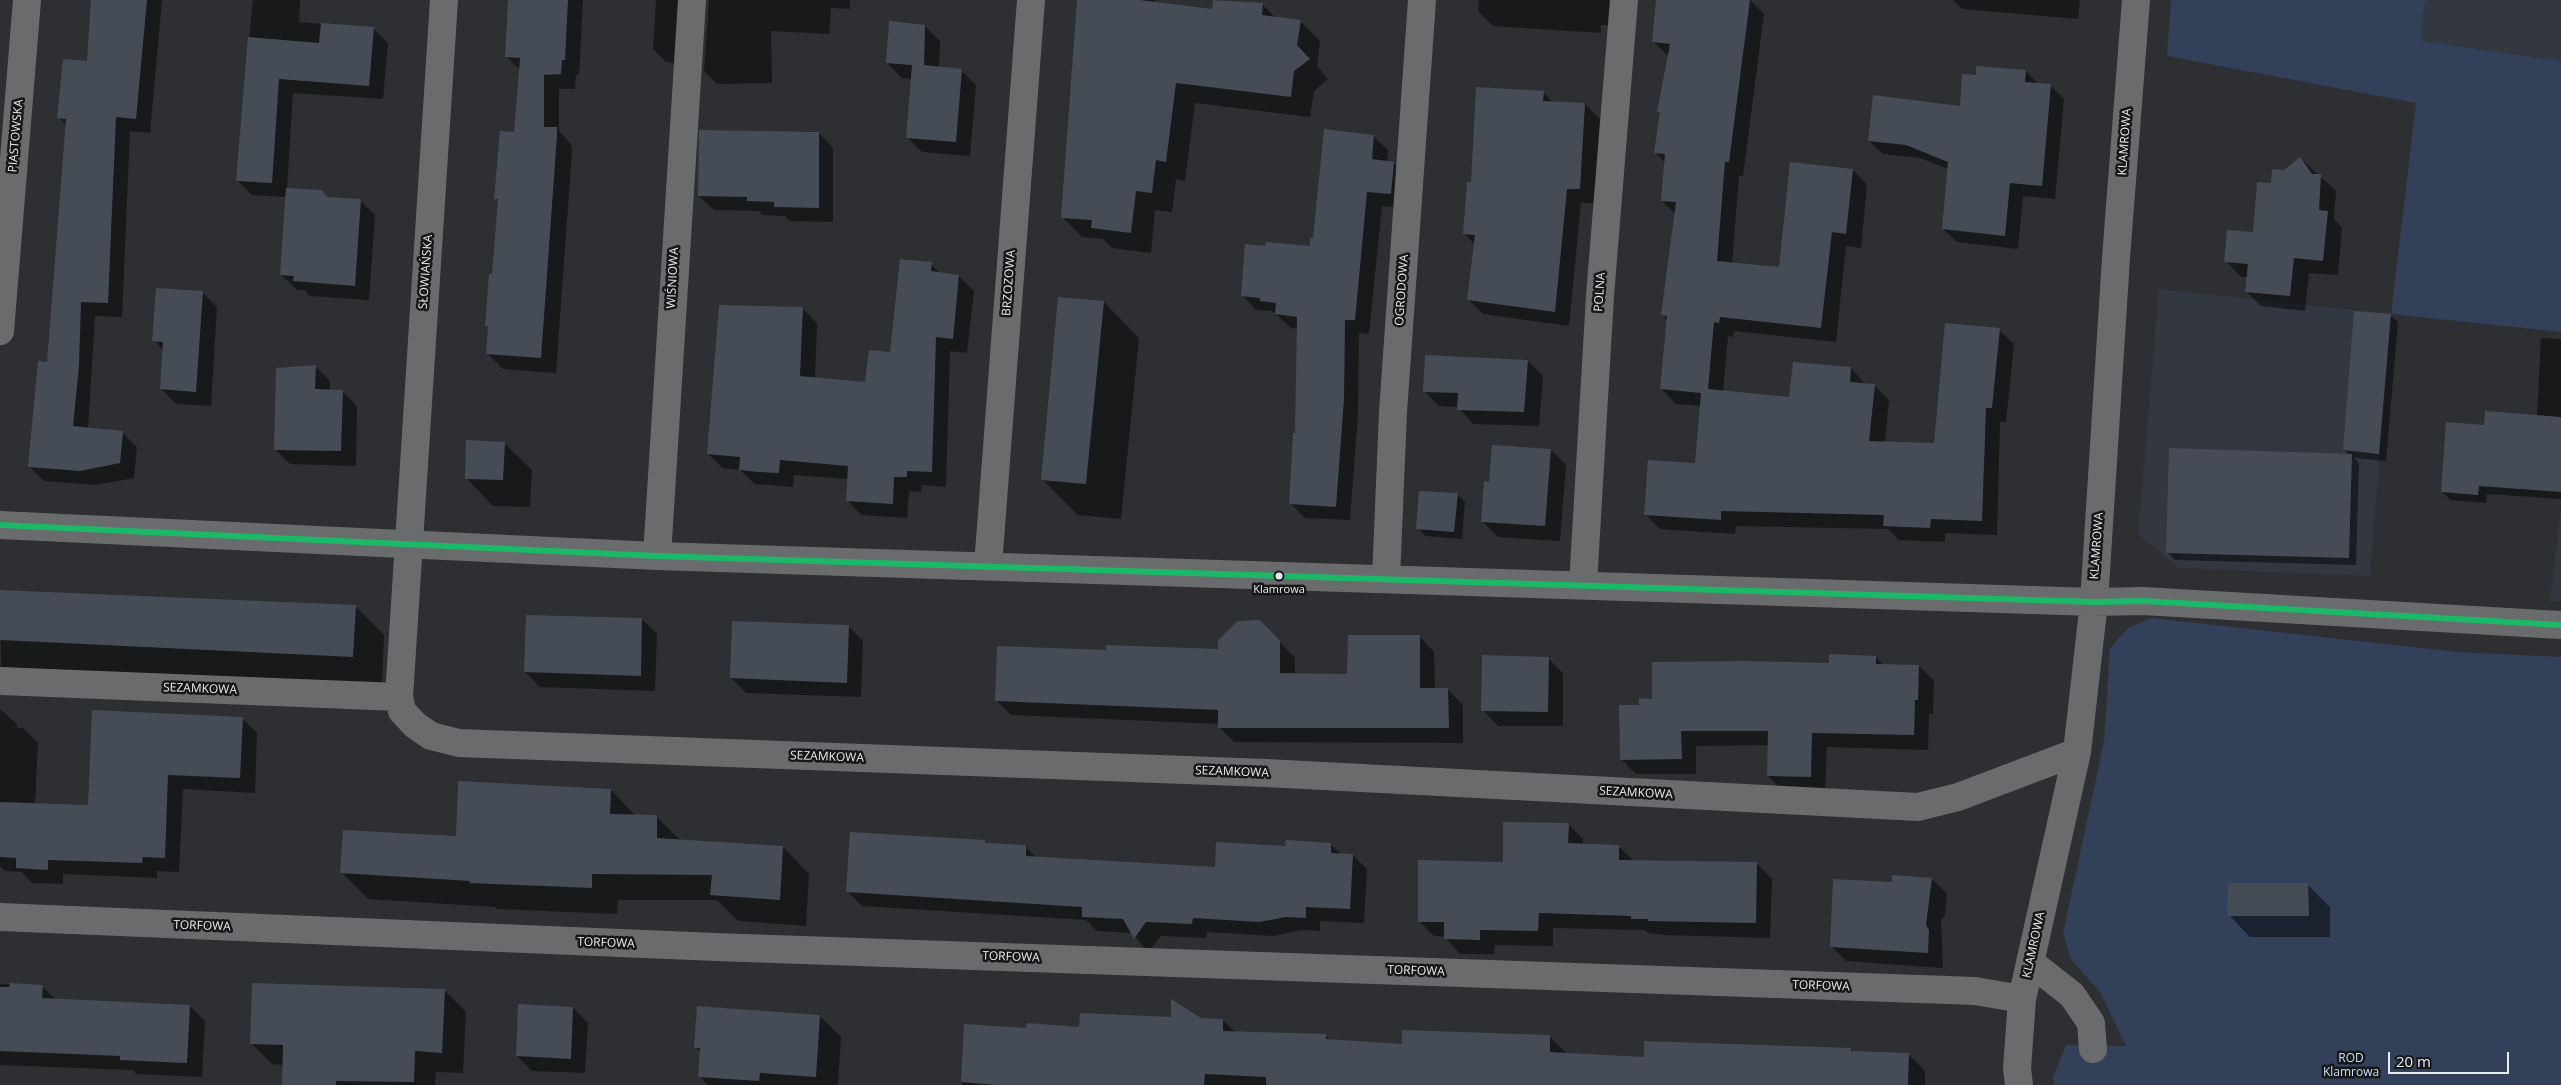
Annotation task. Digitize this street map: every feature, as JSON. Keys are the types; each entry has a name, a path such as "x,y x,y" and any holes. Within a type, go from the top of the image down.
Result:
{"street":[{"name":"PIASTOWSKA","path":"0,331 27,0"},
{"name":"SŁOWIAŃSKA","path":"408,544 444,0"},
{"name":"WIŚNIOWA","path":"657,556 692,0"},
{"name":"BRZOZOWA","path":"988,566 1031,0"},
{"name":"OGRODOWA","path":"1386,579 1392,422 1422,0"},
{"name":"POLNA","path":"1583,585 1600,296 1624,0"},
{"name":"KLAMROWA","path":"2019,1085 2016,1068 2022,999 2077,752 2094,602 2116,258 2136,0"},
{"path":"0,524 657,556 2094,602 2153,602 2561,626"},
{"name":"SEZAMKOWA","path":"408,544 399,697 402,711 415,725 431,736 458,744 1266,773 1918,807 1958,797 2077,752"},
{"name":"SEZAMKOWA","path":"0,681 399,697"},
{"name":"TORFOWA","path":"0,917 716,947 1974,991 2022,999"},
{"path":"2030,962 2072,995 2090,1023 2093,1049"}],"shaded area":[{"path":"2425,0 2561,0 2561,61 2421,41"},
{"path":"2159,289 2391,314 2370,576 2178,568 2138,533"},
{"path":"2561,507 2561,601 2550,601"}],"green space":[{"path":"2171,0 2425,0 2421,41 2561,61 2561,332 2391,314 2416,103 2167,56"},
{"name":"ROD Klamrowa","path":"2151,618 2458,652 2561,657 2561,1085 2054,1085 2053,1077 2066,1045 2126,1046 2100,992 2071,960 2063,933 2104,741 2110,648 2128,628"}],"building":[{"path":"91,0 147,0 136,119 116,117 108,303 81,302 79,365 73,426 123,431 120,463 80,471 28,467 38,361 47,362 66,119 57,118 63,59 87,61"},
{"path":"508,0 568,0 565,60 562,60 561,74 544,75 544,127 557,127 557,135 541,358 486,354 488,326 485,326 489,274 492,274 498,199 494,199 500,131 514,132 520,58 505,57"},
{"path":"1077,0 1140,0 1212,9 1213,0 1263,3 1262,15 1301,20 1297,45 1310,59 1294,71 1291,97 1176,83 1166,162 1156,160 1152,193 1136,191 1131,233 1091,228 1092,220 1061,218"},
{"path":"1656,0 1750,0 1729,162 1725,162 1717,261 1779,267 1790,162 1853,169 1846,234 1832,232 1821,328 1720,317 1719,323 1714,322 1708,389 1789,397 1793,362 1851,367 1850,382 1875,384 1869,441 1934,443 1945,323 2000,328 1992,408 1986,408 1982,521 1931,519 1930,528 1883,526 1884,515 1721,511 1721,520 1644,515 1648,460 1695,463 1701,393 1660,389 1667,316 1661,315 1676,202 1661,201 1665,154 1654,153 1660,112 1657,112 1670,44 1652,42"},
{"path":"889,21 925,25 924,65 962,69 956,142 906,138 912,65 886,63"},
{"path":"321,23 374,27 369,86 279,79 272,183 236,181 248,37 319,43"},
{"path":"1976,66 2026,70 2025,82 2051,84 2042,186 2010,183 2005,236 1942,229 1948,162 1906,145 1868,141 1873,95 1960,106 1962,74 1976,75"},
{"path":"1476,87 1544,91 1543,101 1585,103 1580,189 1567,189 1555,312 1467,300 1475,235 1463,234 1467,182 1471,182"},
{"path":"1324,129 1374,135 1372,159 1394,162 1391,194 1367,192 1355,320 1345,320 1344,399 1336,507 1289,504 1293,433 1295,433 1297,317 1275,314 1276,303 1260,301 1260,298 1241,296 1245,244 1266,246 1266,242 1310,246 1310,238 1313,238"},
{"path":"699,130 819,132 819,208 774,207 774,202 747,201 747,197 698,196"},
{"path":"2300,157 2312,174 2321,174 2319,210 2328,211 2323,261 2294,258 2290,296 2245,292 2248,264 2224,262 2227,230 2253,232 2257,182 2271,183 2272,169 2284,170"},
{"path":"286,188 322,190 327,197 361,199 355,286 293,281 294,276 280,275"},
{"path":"900,259 932,262 931,271 959,275 953,339 936,337 932,472 907,471 907,477 894,477 893,504 846,501 848,466 780,460 779,473 759,472 739,470 740,457 707,454 719,305 803,307 800,376 865,382 869,350 890,352"},
{"path":"156,288 203,291 196,392 160,389 163,342 152,341"},
{"path":"1058,297 1104,301 1086,484 1041,480"},
{"path":"2354,311 2391,314 2379,454 2343,450"},
{"path":"1425,355 1528,360 1524,412 1457,410 1458,393 1423,392"},
{"path":"316,365 315,389 343,390 341,451 274,450 276,368"},
{"path":"2485,411 2561,417 2561,492 2479,486 2478,495 2441,492 2446,422 2484,425"},
{"path":"466,440 505,442 503,480 465,479"},
{"path":"1492,445 1551,449 1545,526 1481,522 1484,481 1489,482"},
{"path":"2169,448 2352,454 2349,558 2166,553"},
{"path":"1419,491 1458,493 1454,532 1416,529"},
{"path":"0,590 356,605 353,657 0,640"},
{"path":"526,615 642,618 641,676 524,672"},
{"path":"1260,620 1280,641 1280,673 1347,674 1348,635 1420,635 1420,688 1448,688 1449,728 1218,728 1218,710 995,701 997,646 1106,650 1106,645 1218,649 1218,640 1238,621"},
{"path":"732,621 849,625 847,683 730,678"},
{"path":"1829,654 1876,656 1876,664 1919,665 1914,735 1812,733 1811,777 1767,776 1768,731 1681,731 1682,759 1620,760 1619,705 1639,705 1639,698 1652,699 1652,662 1744,661 1829,663"},
{"path":"1482,655 1549,657 1548,712 1481,711"},
{"path":"92,710 243,717 240,778 168,775 165,858 143,857 142,863 48,860 48,870 16,868 16,858 0,857 0,802 88,805"},
{"path":"458,781 611,789 610,814 657,815 657,838 783,846 780,900 710,895 712,875 592,874 592,888 469,883 470,881 340,873 343,830 456,836"},
{"path":"1503,822 1569,823 1568,843 1619,845 1619,860 1757,862 1756,923 1648,921 1648,919 1631,919 1631,916 1539,913 1538,931 1480,930 1480,940 1444,939 1444,922 1418,922 1418,860 1503,862"},
{"path":"850,832 985,840 985,843 1026,845 1026,856 1215,867 1216,842 1285,846 1286,840 1331,843 1331,853 1353,854 1350,909 1306,907 1306,918 1286,917 1259,922 1193,918 1192,924 1146,922 1134,939 1123,919 1082,917 1082,907 846,892"},
{"path":"1892,875 1932,878 1926,925 1929,930 1928,953 1830,947 1833,879 1892,882"},
{"path":"2228,883 2308,883 2309,916 2227,916"},
{"path":"10,983 43,985 42,998 190,1005 187,1063 120,1060 120,1056 0,1051 0,987 9,987"},
{"path":"252,983 445,989 442,1053 415,1051 414,1082 336,1081 336,1085 282,1085 283,1045 250,1044"},
{"path":"1171,999 1201,1018 1223,1019 1223,1031 1326,1034 1326,1039 1402,1044 1402,1030 1550,1035 1550,1052 1644,1057 1644,1041 1851,1048 1851,1051 1909,1053 1908,1085 1266,1085 1266,1077 1205,1074 1204,1085 996,1085 961,1082 964,1024 1026,1028 1027,1023 1079,1027 1080,1013 1171,1017"},
{"path":"518,1004 573,1007 571,1059 516,1056"},
{"path":"697,1006 820,1015 816,1077 760,1073 759,1081 698,1077 700,1048 694,1048"}],"transit line":[{"path":"0,525 657,556 2094,602 2143,601 2561,625"}],"place":[{"name":"Klamrowa","path":"1279,576"}]}
